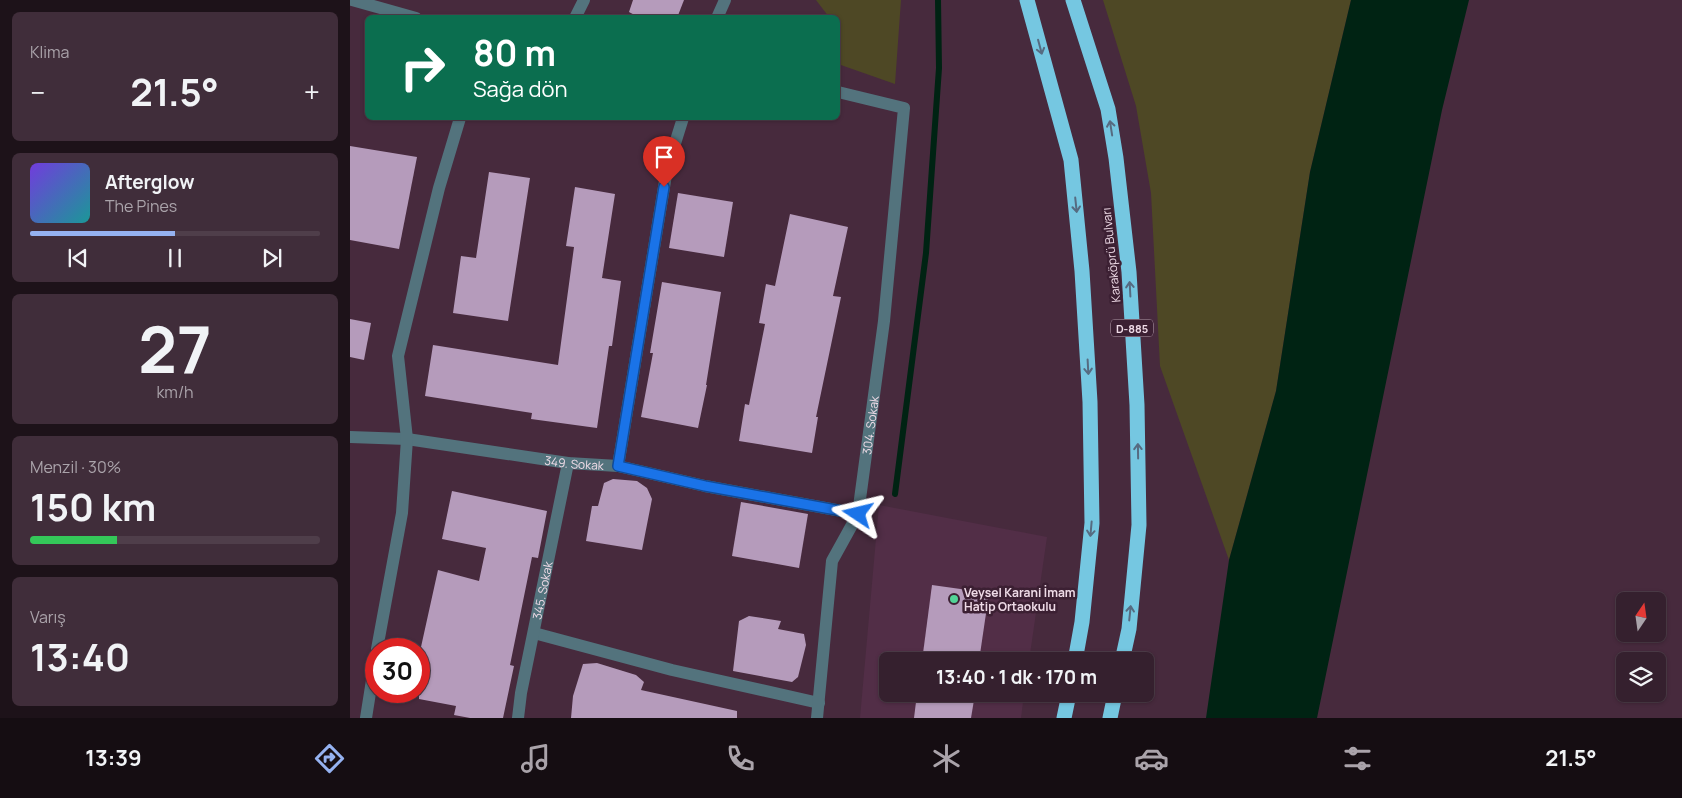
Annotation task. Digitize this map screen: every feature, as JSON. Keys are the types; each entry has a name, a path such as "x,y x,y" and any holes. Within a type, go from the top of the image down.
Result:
{"highway":[{"path":"1027,0 1071,160 1082,271 1090,402 1092,523 1082,622 1077,652"},
{"name":"Karaköprü Bulvarı","path":"1074,0 1108,109 1116,158 1129,272 1136,405 1139,525 1129,629 1124,652"},
{"path":"1064,718 1067,702"},
{"path":"1110,718 1113,702"}],"street":[{"path":"352,0 405,15"},
{"path":"576,15 584,0"},
{"path":"718,15 725,0"},
{"name":"304. Sokak","path":"817,718 832,561 858,514 884,322 904,108 840,92"},
{"path":"379,638 402,513 407,439 398,356 439,188 459,120"},
{"path":"618,466 667,169 681,120"},
{"name":"349. Sokak","path":"350,437 407,439 568,463 618,466 705,486 858,514"},
{"name":"345. Sokak","path":"518,718 521,693 568,463"},
{"path":"534,633 672,670 819,703"},
{"path":"366,718 368,703"}],"shaded area":[{"path":"816,0 901,0 895,84 840,65 840,15 827,15"},
{"path":"1103,0 1351,0 1310,172 1276,391 1229,560 1160,366 1151,193 1136,106"},
{"path":"1351,0 1469,0 1442,110 1317,718 1206,718 1229,560 1276,391 1310,172"},
{"name":"Veysel Karani İmam Hatip Ortaokulu","path":"879,505 1047,537 1030,652 879,652 879,702 1023,702 1021,718 860,718"}],"building":[{"path":"633,0 684,0 678,15 634,15 629,12"},
{"path":"350,146 417,157 399,249 350,240"},
{"path":"489,172 530,178 508,321 453,313 461,256 476,258"},
{"path":"575,187 615,194 602,278 621,281 612,346 609,346 597,428 531,419 532,413 425,396 433,345 558,365 574,247 566,246"},
{"path":"678,193 733,202 724,257 669,248"},
{"path":"790,214 848,227 833,296 841,297 816,417 818,417 812,453 739,441 745,404 749,405 765,324 759,323 766,284 775,286"},
{"path":"662,282 721,292 707,385 698,428 641,417 653,353 650,353"},
{"path":"350,319 371,323 364,360 350,357"},
{"path":"613,479 637,481 647,488 652,499 642,550 586,541 592,506 598,506 604,483"},
{"path":"452,491 547,511 538,558 532,557 510,665 514,666 503,718 470,718 454,715 456,706 430,701 430,638 423,638 438,570 479,581 486,548 442,539"},
{"path":"741,502 808,514 799,568 732,556"},
{"path":"932,585 989,593 980,652 923,652"},
{"path":"749,616 781,621 778,629 804,634 806,645 798,677 792,682 733,671 739,621"},
{"path":"597,663 636,675 644,682 641,690 737,711 737,718 571,718 573,696 583,664"},
{"path":"916,702 974,702 971,718 914,718"}],"waterway":[{"path":"895,494 926,253 939,68 938,0"}],"place":[{"name":"Veysel Karani İmam Hatip Ortaokulu","path":"954,599"}],"route":[{"path":"664,187 618,466 705,486 858,514"}]}
